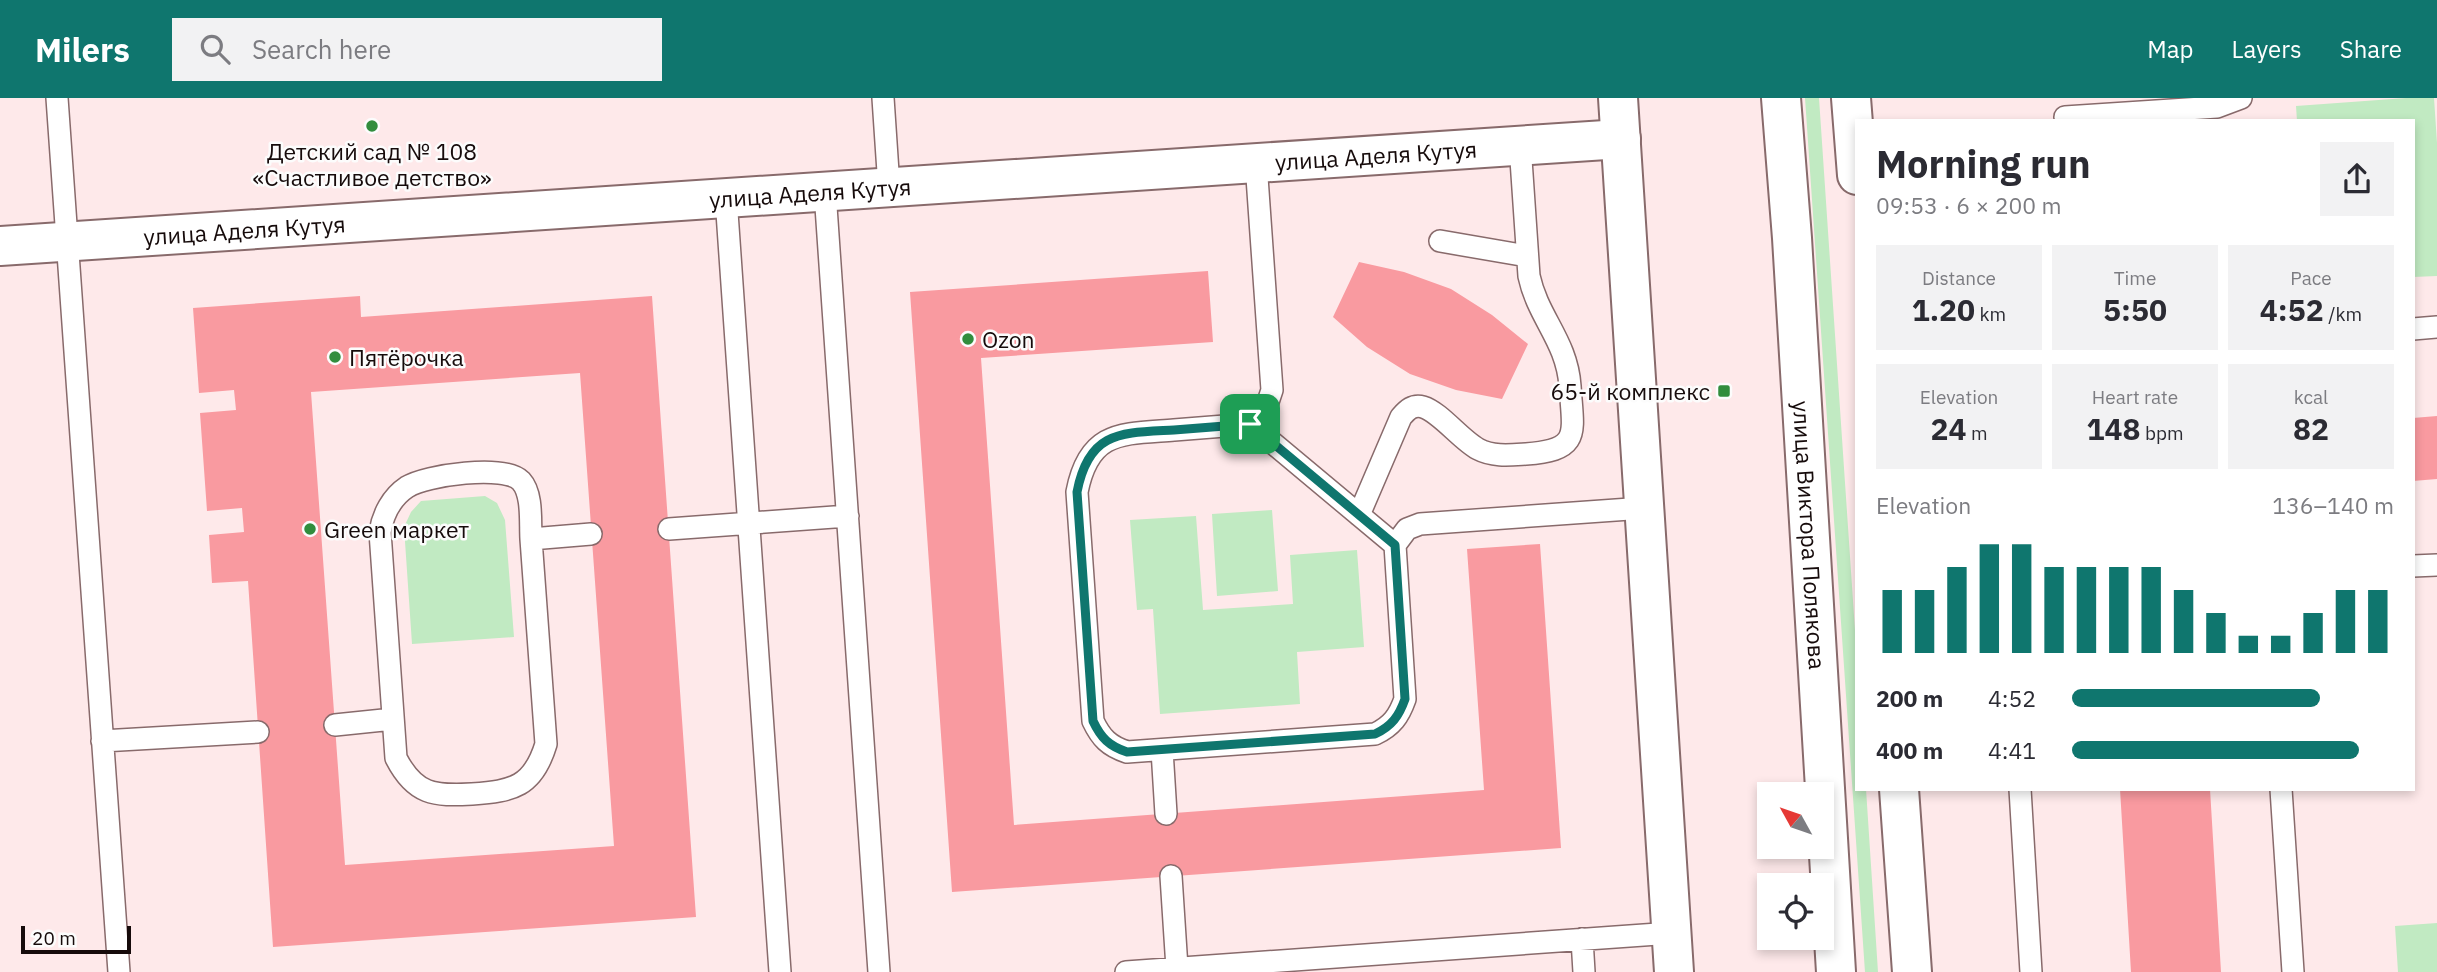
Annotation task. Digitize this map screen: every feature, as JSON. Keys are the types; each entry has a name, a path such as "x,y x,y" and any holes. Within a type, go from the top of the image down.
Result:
{"street":[{"path":"1618,98 1674,972"},
{"name":"улица Виктора Полякова","path":"1781,98 1792,238 1836,972"},
{"path":"1852,98 1855,144"},
{"name":"улица Аделя Кутуя","path":"0,246 1621,139"},
{"path":"1899,791 1912,972"}],"lane":[{"path":"57,98 119,972"},
{"path":"883,98 889,187"},
{"path":"2065,112 2217,107 2241,98"},
{"path":"1359,515 1401,417 1415,406 1428,409 1469,443 1488,453 1502,455 1551,452 1566,443 1573,429 1567,362 1561,344 1535,296 1527,256 1520,145"},
{"path":"1255,163 1272,390 1265,411 1250,424 1121,433 1096,450 1086,462 1080,477 1077,492 1093,721 1104,740 1127,752 1375,734 1394,722 1405,699 1395,545 1407,529 1420,524 1644,508"},
{"path":"825,192 879,972"},
{"path":"726,198 780,972"},
{"path":"1440,241 1527,256"},
{"path":"2415,329 2437,327"},
{"path":"1250,424 1395,545"},
{"path":"501,472 521,481 527,491 531,539 545,744 540,761 532,774 521,784 503,792 441,796 430,793 409,778 396,758 380,532 382,520 389,505 398,495 418,481 430,477 501,472"},
{"path":"669,529 848,516"},
{"path":"531,539 592,534"},
{"path":"2415,566 2437,565"},
{"path":"335,725 393,719"},
{"path":"102,741 258,732"},
{"path":"1162,750 1166,814"},
{"path":"2020,791 2031,972"},
{"path":"2281,791 2293,972"},
{"path":"1171,876 1177,968"},
{"path":"1139,972 1177,968 1327,965 1582,939 1672,933"},
{"path":"1582,939 1584,972"}],"green space":[{"path":"1805,98 1819,98 1855,630 1855,791 1866,791 1878,972 1865,972"},
{"path":"2434,98 2437,143 2437,276 2415,277 2415,119 2297,119 2296,106"},
{"path":"485,496 497,503 505,520 514,637 412,644 404,527 411,512 421,501"},
{"path":"1272,510 1278,591 1217,596 1212,514"},
{"path":"1196,516 1203,610 1293,604 1290,555 1357,550 1364,647 1297,652 1300,704 1160,714 1153,609 1137,610 1130,520"},
{"path":"2437,923 2437,972 2398,972 2395,926"}],"building":[{"path":"1359,262 1404,272 1451,289 1492,315 1528,344 1502,399 1456,390 1410,374 1367,347 1333,317"},
{"path":"1208,271 1213,342 981,358 1014,825 1484,790 1467,549 1540,544 1561,848 952,892 910,292"},
{"path":"360,296 361,317 652,296 696,917 273,947 248,581 212,583 209,535 244,532 242,508 207,511 200,413 236,410 234,390 199,393 193,308","holes":["580,373 614,846 345,865 311,392"]},
{"path":"2437,416 2437,479 2415,481 2415,418"},
{"path":"2120,791 2210,791 2221,972 2131,972"}],"place":[{"name":"Детский сад № 108 «Счастливое детство»","path":"372,126"},
{"name":"Ozon","path":"968,339"},
{"name":"Пятёрочка","path":"335,357"},
{"name":"65-й комплекс","path":"1724,391"},
{"name":"Green маркет","path":"310,529"}],"route":[{"path":"1250,424 1395,545 1405,699 1400,713 1394,722 1375,734 1127,752 1113,747 1104,740 1093,721 1077,492 1086,462 1107,440 1121,433 1250,424"}]}
